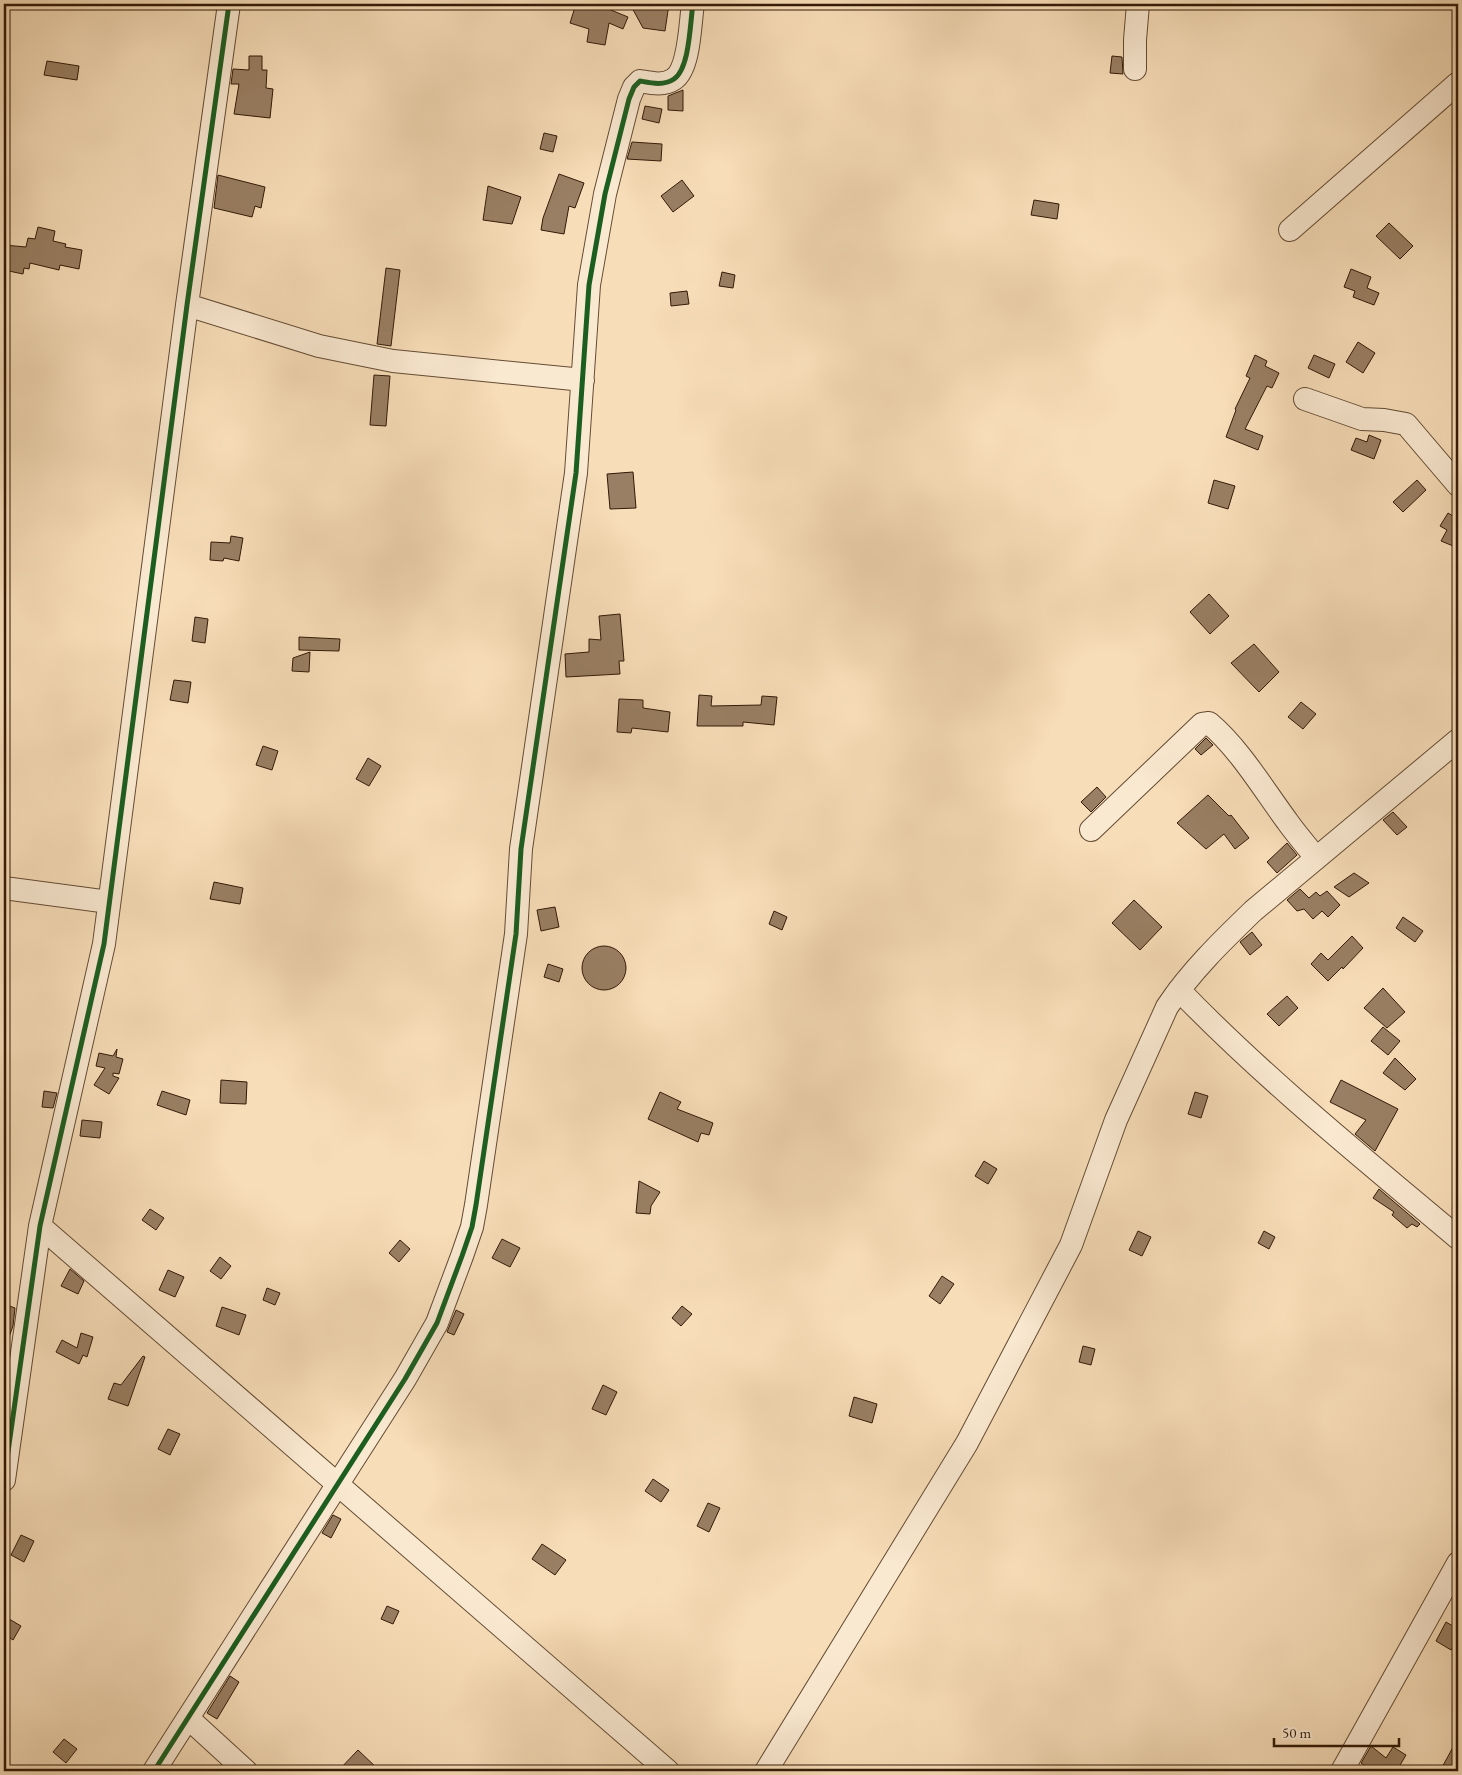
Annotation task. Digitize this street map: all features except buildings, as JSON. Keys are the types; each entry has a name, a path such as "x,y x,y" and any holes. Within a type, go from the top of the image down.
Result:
{"street":[{"path":"4,1480 40,1226 104,944 187,305 229,4"},
{"path":"154,1771 405,1379 437,1323 472,1227 486,1146 516,934 521,849 576,474 590,285 605,194 628,99 634,86 640,81 660,84 674,80 686,58 693,4"},
{"path":"1136,69 1135,40 1138,4"},
{"path":"1290,230 1458,83"},
{"path":"187,305 319,346 384,359 452,368 583,380"},
{"path":"1305,399 1362,419 1406,424 1458,485"},
{"path":"1091,830 1202,724 1209,723 1244,762 1316,858"},
{"path":"766,1771 962,1452 980,1418 1071,1245 1116,1120 1159,1024 1178,990 1252,911 1458,740"},
{"path":"4,888 109,902"},
{"path":"1178,990 1210,1023 1316,1118 1458,1238"},
{"path":"40,1226 668,1771"},
{"path":"1342,1771 1458,1563"},
{"path":"188,1718 246,1771"}],"cycle path":[{"path":"4,1480 40,1226 104,944 187,305 229,4"},
{"path":"154,1771 405,1379 437,1323 472,1227 516,934 521,849 576,473 589,285 605,194 629,99 634,87 640,81 666,83 674,79 679,73 686,55 693,4"}]}
